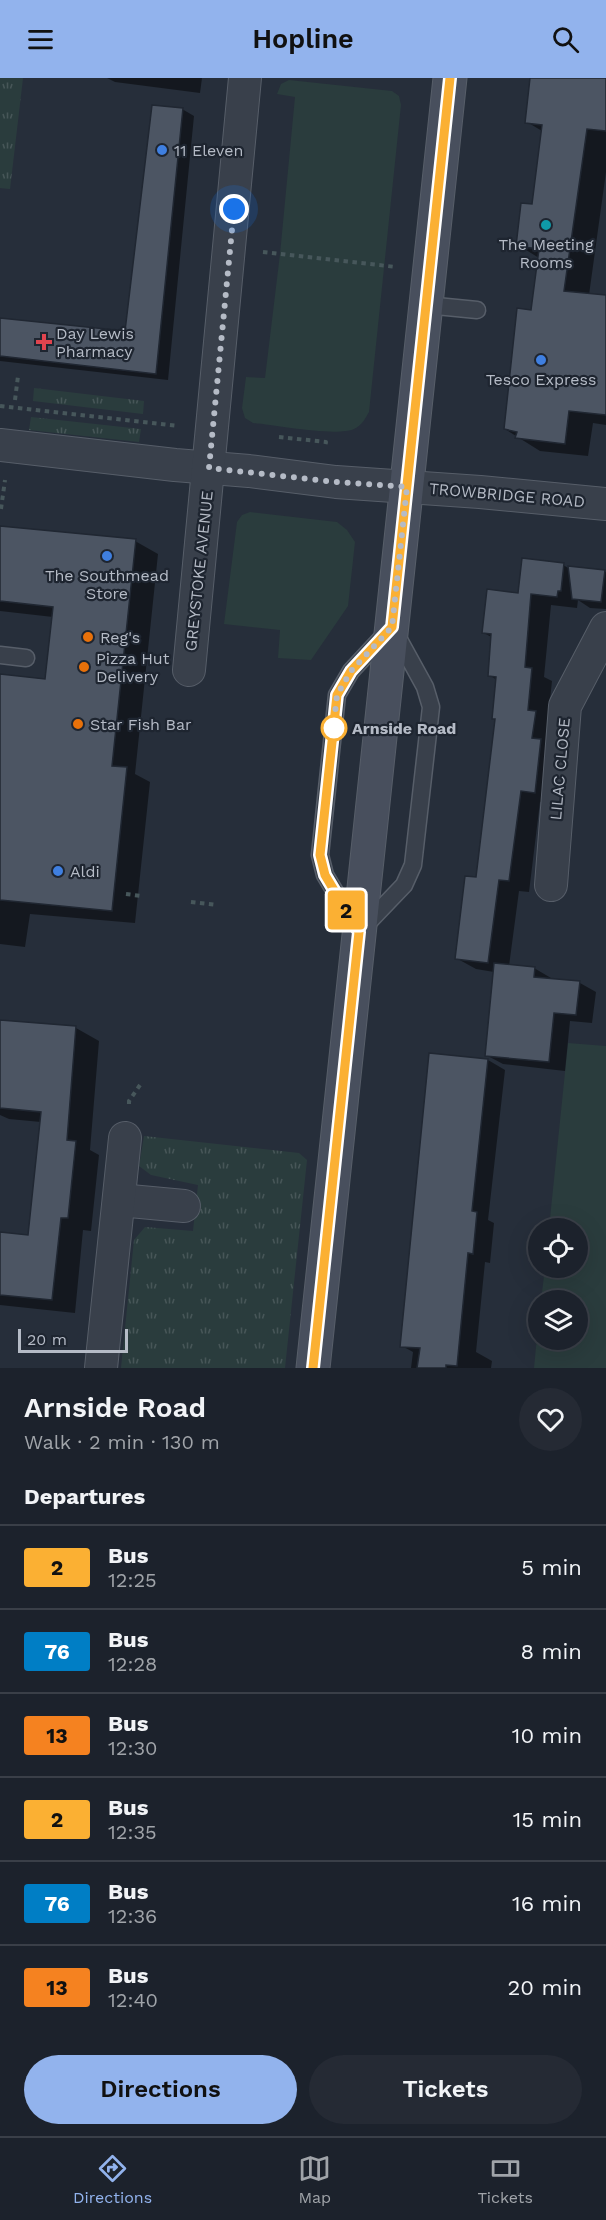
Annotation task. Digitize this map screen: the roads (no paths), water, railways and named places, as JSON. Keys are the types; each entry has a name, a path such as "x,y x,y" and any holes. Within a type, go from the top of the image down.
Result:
{"street":[{"name":"GREYSTOKE AVENUE","path":"189,670 245,78"},
{"path":"313,1368 450,78"},
{"path":"3,458 175,465 407,487"},
{"name":"TROWBRIDGE ROAD","path":"407,487 606,504"},
{"name":"LILAC CLOSE","path":"550,885 565,706 606,628"},
{"path":"101,1368 125,1138"},
{"path":"119,1200 184,1206"}],"lane":[{"path":"426,304 477,310"},
{"path":"392,627 425,687 430,707 429,719 413,865 404,885 359,932 325,875 320,855 337,695 351,671 392,627"},
{"path":"0,655 26,658"}],"place":[{"name":"11 Eleven","path":"162,150"},
{"name":"The Meeting Rooms","path":"546,225"},
{"name":"Day Lewis Pharmacy","path":"44,342"},
{"name":"Tesco Express","path":"541,360"},
{"name":"The Southmead Store","path":"107,556"},
{"name":"Reg's","path":"88,637"},
{"name":"Pizza Hut Delivery","path":"84,667"},
{"name":"Star Fish Bar","path":"78,724"},
{"name":"Arnside Road","path":"334,728"},
{"name":"Aldi","path":"58,871"}]}
